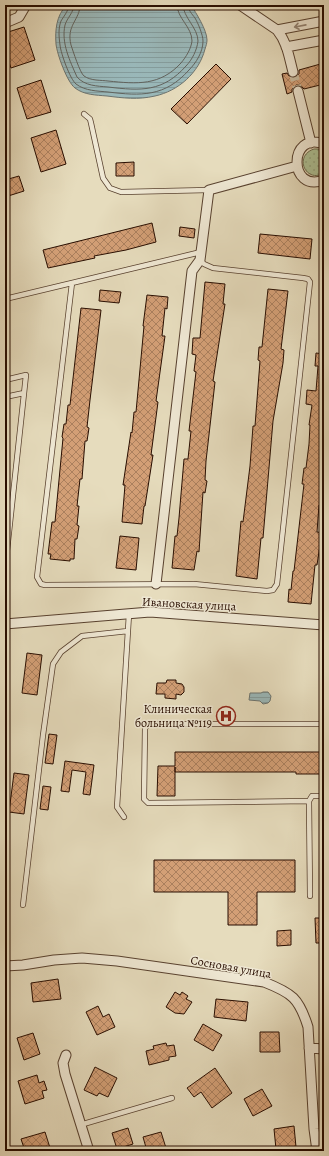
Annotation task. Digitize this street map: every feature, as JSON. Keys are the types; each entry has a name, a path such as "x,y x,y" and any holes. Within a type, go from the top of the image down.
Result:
{"street":[{"path":"5,23 19,17 26,5"},
{"path":"240,5 276,30 284,41 293,72"},
{"path":"276,30 324,21"},
{"path":"286,47 324,40"},
{"path":"298,91 312,143"},
{"path":"324,144 317,142 307,145 299,152 296,161 298,171 305,179 315,182 324,180"},
{"path":"156,584 192,271 200,256 209,190 297,166"},
{"name":"Ивановская улица","path":"5,624 163,612 324,625"},
{"name":"Сосновая улица","path":"5,966 82,958 117,961 264,982 290,994 298,1003 308,1028 314,1129 317,1151"},
{"path":"309,1048 324,1049"},
{"path":"66,1055 63,1063 65,1074 89,1151"}],"lane":[{"path":"84,114 90,119 103,178 110,188 121,192 209,190"},
{"path":"5,298 72,283 200,256 204,264 213,268 308,279 310,282 277,584 273,590 267,592 194,584 41,584 37,577 72,283"},
{"path":"5,380 26,375 7,532 5,569"},
{"path":"5,397 24,393"},
{"path":"124,817 117,807 129,614"},
{"path":"23,905 43,734 53,664 61,652 82,636 128,631"},
{"path":"308,801 148,803 144,799 145,728 149,724 324,724"},
{"path":"310,896 308,801 312,796 324,796"},
{"path":"80,1125 172,1098"}],"green space":[{"path":"314,149 324,152 324,173 318,175 312,175 307,172 303,163 304,157 308,152"}],"water":[{"path":"67,5 191,5 205,31 207,43 202,58 193,73 186,80 164,94 143,98 125,98 94,95 82,92 75,88 69,80 60,61 56,44 58,18 60,13"},
{"path":"268,692 271,696 268,703 263,704 260,701 249,700 250,693"}],"building":[{"path":"24,27 35,60 11,68 5,50 5,33"},
{"path":"324,63 324,84 304,89 300,85 296,85 292,89 292,92 287,94 282,74 287,73 289,76 295,78 299,74 299,70"},
{"path":"216,64 231,79 187,124 171,109"},
{"path":"41,80 51,112 27,119 17,88"},
{"path":"56,130 66,164 41,172 31,138"},
{"path":"134,162 134,176 116,176 116,163"},
{"path":"19,176 24,191 5,197 5,180"},
{"path":"152,223 156,242 94,256 95,258 48,268 43,250"},
{"path":"180,227 195,229 194,238 179,236"},
{"path":"260,234 312,239 310,259 258,253"},
{"path":"205,282 225,284 223,304 225,304 213,381 215,382 206,461 205,480 207,481 205,493 203,492 199,552 197,551 194,570 172,568 175,536 177,536 179,518 184,459 188,459 191,431 189,431 196,372 194,371 196,355 192,354 193,338 200,338"},
{"path":"268,289 288,291 281,349 284,350 283,363 273,421 263,538 261,538 257,579 236,576 241,521 243,522 250,466 253,426 255,426 260,361 258,360 259,347 262,347"},
{"path":"100,290 121,292 119,303 99,301"},
{"path":"147,295 168,297 167,309 165,308 162,336 165,336 156,401 158,402 151,455 153,455 142,524 122,522 125,485 123,485 134,412 136,412"},
{"path":"81,308 101,310 87,427 89,428 87,441 85,441 82,479 80,479 77,506 79,506 77,525 79,526 77,539 75,539 74,559 70,559 70,561 50,559 51,554 48,554 52,522 55,522 62,437 64,424 66,424 68,405 70,405"},
{"path":"316,353 324,354 324,485 322,505 319,505 317,532 324,533 324,537 323,546 320,545 317,565 315,565 311,604 288,602 289,589 291,590 294,571 304,484 302,484 309,444 309,425 312,405 306,404 307,390 316,391 318,366 315,366"},
{"path":"120,536 139,538 136,570 116,568"},
{"path":"27,653 42,655 37,695 22,693"},
{"path":"167,680 176,680 176,683 182,684 184,687 184,692 181,695 176,694 176,699 165,698 165,694 156,694 157,683 166,683"},
{"path":"49,734 57,735 53,764 45,763"},
{"path":"175,752 324,752 324,774 296,774 296,772 175,772 175,796 157,796 158,766 175,766"},
{"path":"65,761 94,765 90,795 83,794 86,772 72,770 69,792 61,791"},
{"path":"14,773 29,775 24,814 9,812"},
{"path":"43,786 51,787 48,810 40,809"},
{"path":"154,860 295,860 295,892 257,892 257,925 228,925 228,892 154,892"},
{"path":"315,918 323,918 324,943 316,943"},
{"path":"291,930 291,945 277,946 277,931"},
{"path":"58,979 61,999 33,1002 31,983"},
{"path":"175,992 180,995 182,992 188,996 186,999 192,1002 184,1014 175,1013 166,1007"},
{"path":"216,999 248,1002 246,1021 214,1017"},
{"path":"98,1006 103,1017 109,1014 115,1027 97,1035 86,1012"},
{"path":"203,1024 222,1035 213,1051 194,1040"},
{"path":"260,1032 279,1032 280,1052 260,1052"},
{"path":"33,1033 40,1054 24,1060 17,1038"},
{"path":"166,1043 167,1046 174,1045 176,1056 169,1057 169,1060 149,1065 146,1051 154,1049 153,1046"},
{"path":"95,1067 117,1078 108,1097 99,1093 97,1096 84,1090"},
{"path":"215,1068 232,1093 212,1108 201,1092 194,1097 187,1088"},
{"path":"37,1075 39,1083 44,1081 47,1090 42,1091 44,1098 25,1104 18,1081"},
{"path":"262,1089 272,1106 253,1116 244,1099"},
{"path":"294,1126 296,1147 276,1149 274,1129"},
{"path":"128,1128 133,1144 117,1149 112,1133"},
{"path":"45,1132 51,1151 25,1151 21,1139"},
{"path":"161,1132 166,1148 157,1151 147,1151 143,1137"}],"tunnel":[{"path":"293,72 298,91"}],"place":[{"name":"Клиническая больница №119","path":"226,716"}]}
